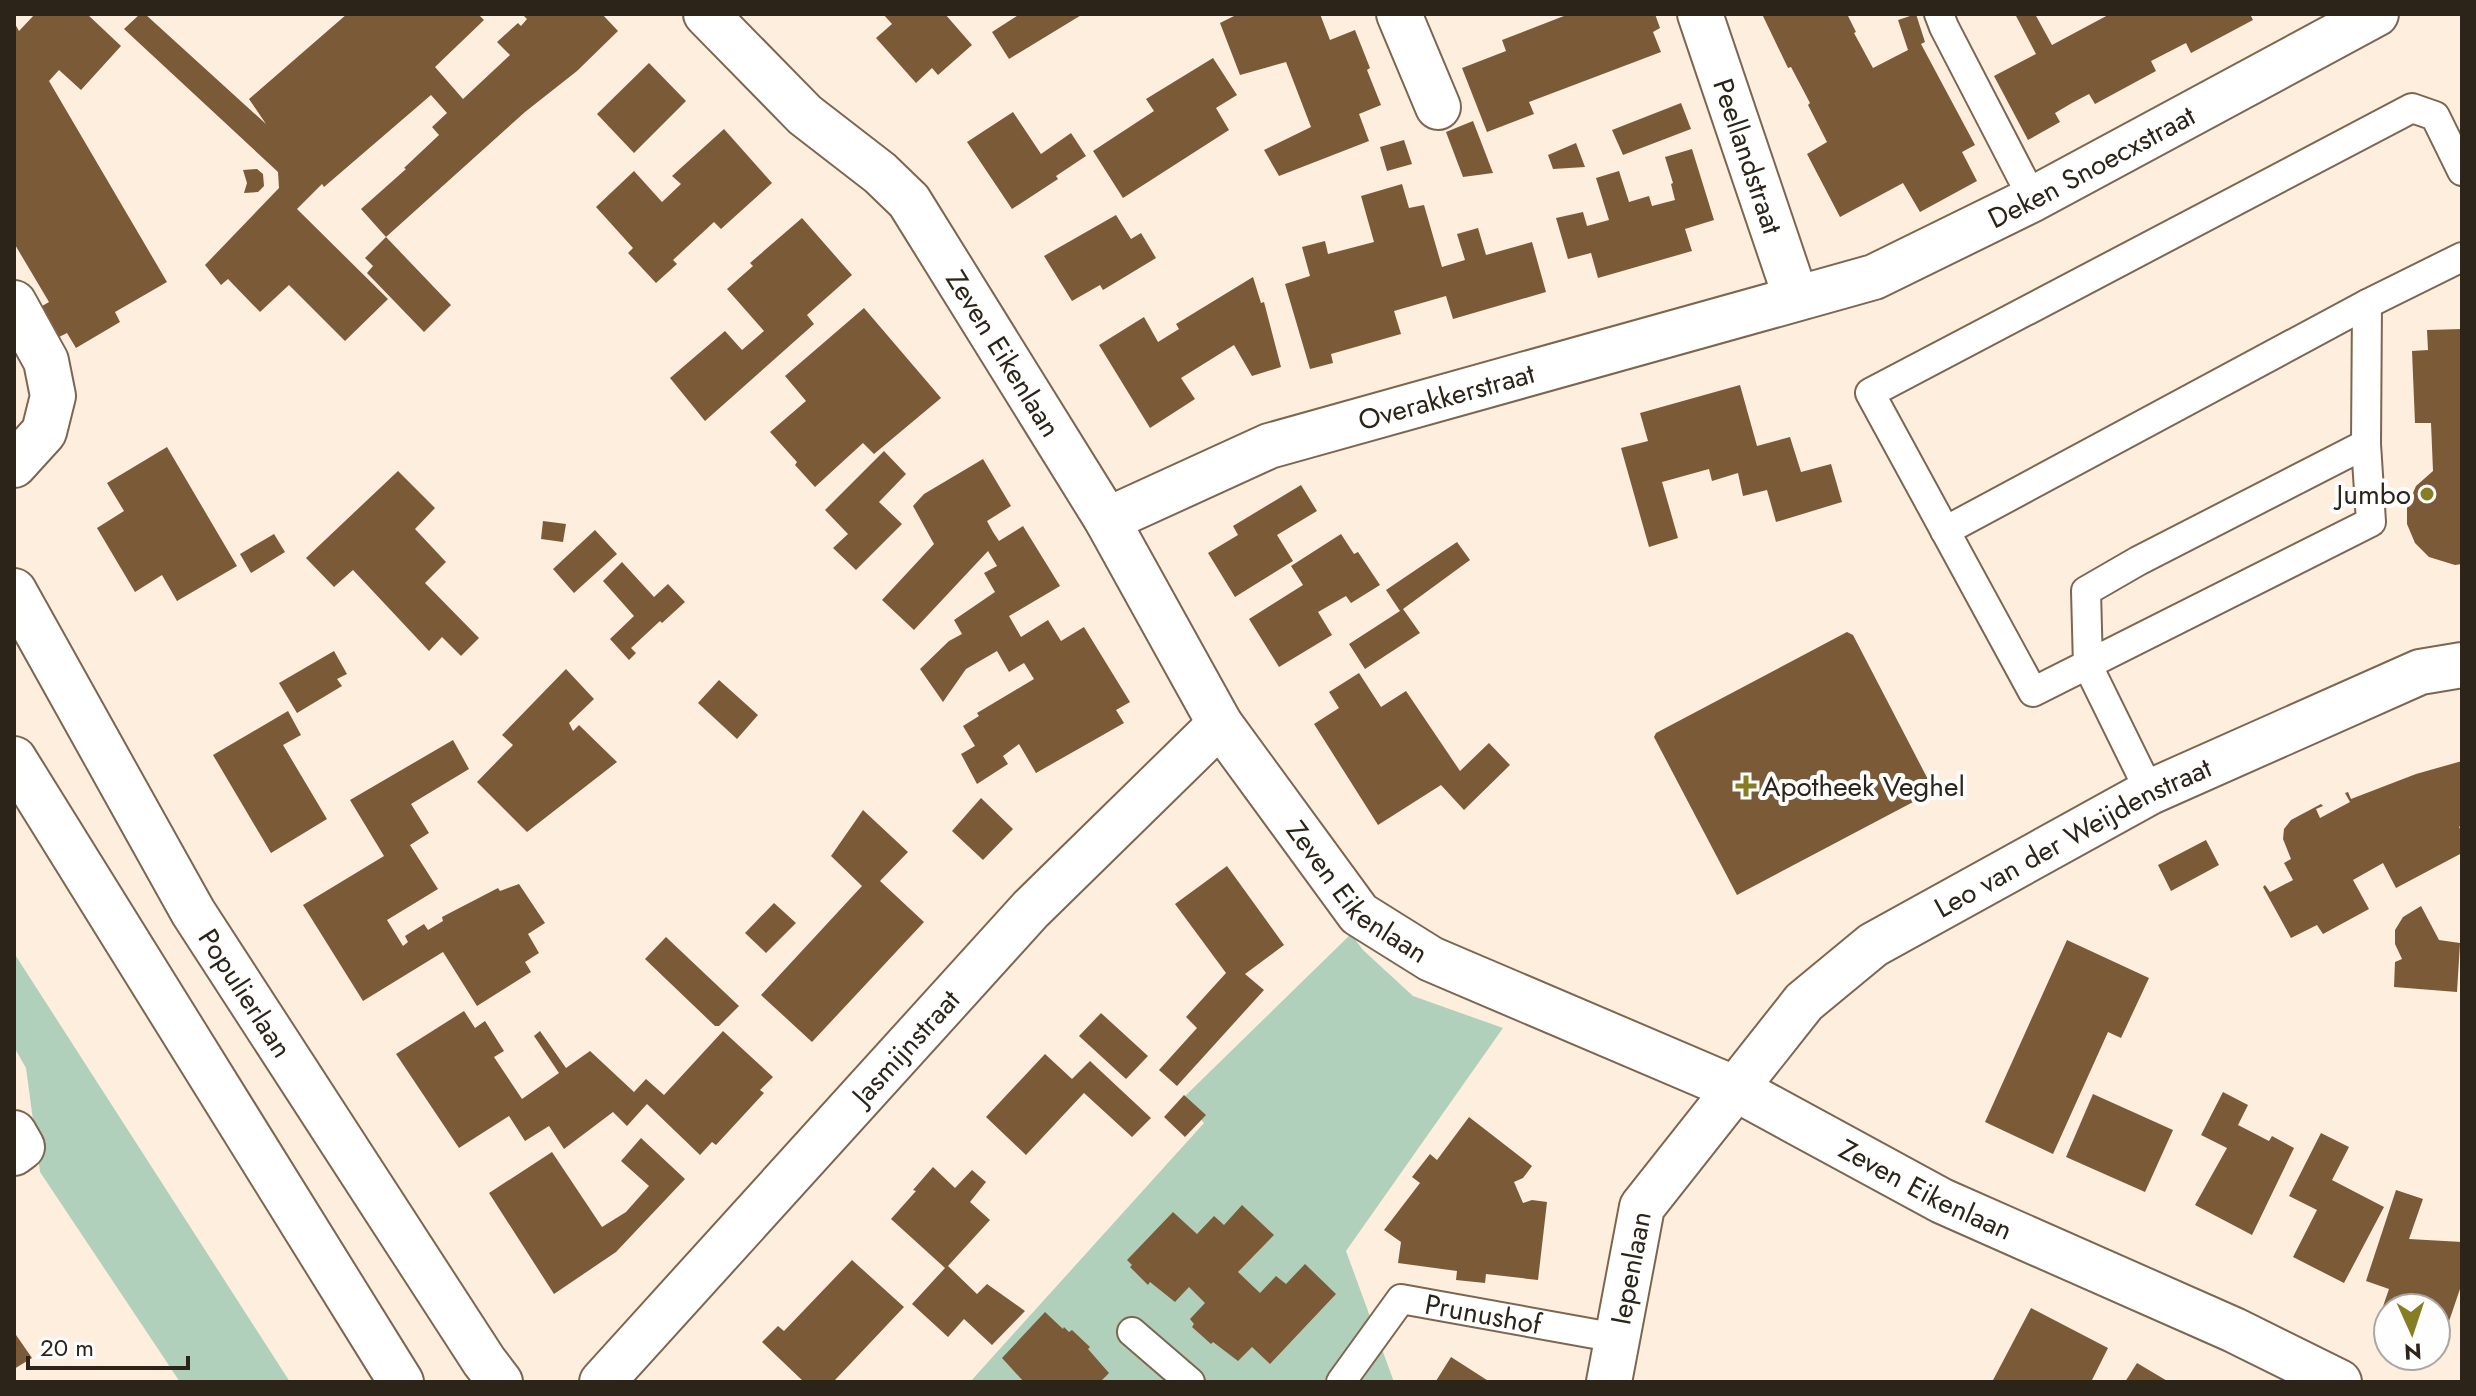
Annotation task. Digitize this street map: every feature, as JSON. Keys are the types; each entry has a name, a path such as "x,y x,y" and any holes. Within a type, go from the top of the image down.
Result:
{"street":[{"name":"Zeven Eikenlaan","path":"706,14 805,115 880,173 909,201 1107,520 1220,724 1359,914 1431,959 1736,1089 1942,1201 2234,1330 2339,1382"},
{"path":"1399,14 1438,107"},
{"name":"Peellandstraat","path":"1700,14 1796,298"},
{"name":"Deken Snoecxstraat","path":"1796,298 1874,277 2033,199 2376,14"},
{"name":"Overakkerstraat","path":"1107,520 1269,446 1796,298"},
{"path":"14,303 46,361 53,396 44,432 14,465"},
{"name":"Populierlaan","path":"14,591 193,912 500,1382"},
{"name":"Leo van der Weijdenstraat","path":"1736,1089 1804,1002 1873,945 2150,792 2420,672 2462,665"},
{"name":"Jasmijnstraat","path":"602,1382 1031,909 1220,724"},
{"path":"14,759 401,1382"},
{"name":"Iepenlaan","path":"1609,1382 1642,1207 1736,1089"},
{"path":"14,1133 22,1147 14,1153"}],"lane":[{"path":"1939,14 2033,199"},
{"path":"2367,304 2366,444 2371,522 2033,692 1870,393 2412,108 2435,116 2462,171"},
{"path":"1945,531 2367,304 2462,257"},
{"path":"2150,792 2088,666 2086,591 2366,444"},
{"name":"Prunushof","path":"1341,1382 1401,1299 1617,1338"},
{"path":"1132,1332 1190,1382"}],"green space":[{"path":"1351,934 1363,950 1413,996 1503,1028 1346,1251 1394,1382 970,1382 1204,1123 1182,1099"},
{"path":"14,953 290,1382 180,1382 40,1172 26,1068 14,1047"}],"building":[{"path":"35,14 87,14 121,46 81,90 59,70 49,81 167,282 115,312 120,322 76,348 67,333 55,339 37,309 49,302 14,243 14,22 19,31"},
{"path":"140,14 145,14 266,124 249,99 347,14 478,14 484,20 435,67 463,99 510,55 497,42 518,23 521,26 527,19 522,14 602,14 618,31 577,71 525,112 386,237 361,209 439,135 432,127 447,113 431,95 324,187 322,184 297,209 388,299 345,341 289,285 260,312 228,279 221,285 205,265 279,188 278,172 124,29"},
{"path":"883,14 945,14 972,45 938,75 932,68 916,83 876,38 892,24"},
{"path":"1020,14 1083,14 1009,59 992,32"},
{"path":"1238,14 1320,14 1330,40 1355,30 1381,105 1359,114 1369,141 1279,176 1264,150 1311,127 1286,62 1240,75 1220,23"},
{"path":"1569,14 1655,14 1660,28 1653,32 1661,52 1529,102 1534,114 1487,132 1462,68 1506,51 1502,40"},
{"path":"1762,14 1847,14 1873,68 1908,50 1898,20 1916,14 1925,42 1921,44 1975,145 1962,152 1977,181 1920,212 1903,183 1840,217 1807,154 1827,142 1808,105 1810,103 1791,67 1788,68"},
{"path":"2015,14 2035,14 2052,45 2110,14 2250,14 2253,20 2191,53 2186,43 2151,61 2156,71 2095,104 2089,94 2072,103 2055,113 2060,122 2028,140 1994,76 2036,54"},
{"path":"1213,58 1237,95 1216,108 1229,130 1123,198 1093,151 1154,111 1146,99"},
{"path":"649,63 686,101 634,153 597,114"},
{"path":"1681,103 1691,129 1623,155 1612,130"},
{"path":"1013,112 1041,154 1071,133 1086,156 1012,209 967,142"},
{"path":"1473,121 1493,173 1463,177 1446,132"},
{"path":"724,129 772,183 721,229 714,222 673,260 677,264 656,283 628,253 633,248 596,207 634,171 662,202 681,184 672,176"},
{"path":"1404,140 1412,164 1387,171 1380,147"},
{"path":"1576,143 1585,167 1553,169 1548,155"},
{"path":"1692,149 1714,220 1685,229 1692,251 1598,278 1591,253 1568,259 1556,218 1583,212 1587,226 1609,220 1596,178 1619,171 1629,202 1649,196 1652,206 1675,200 1665,157"},
{"path":"257,169 263,174 264,186 258,192 244,193 247,183 243,170"},
{"path":"1402,184 1409,208 1424,205 1442,267 1465,260 1457,234 1478,228 1486,255 1532,242 1546,292 1453,319 1446,296 1394,311 1401,334 1331,354 1333,363 1310,369 1285,284 1310,276 1302,247 1325,241 1328,254 1374,242 1361,196"},
{"path":"1116,215 1131,239 1141,233 1156,258 1103,290 1100,285 1072,301 1044,256"},
{"path":"802,218 852,275 807,315 814,324 705,421 670,378 725,331 742,350 764,331 727,289 753,266 750,263"},
{"path":"386,237 451,305 424,332 367,273 373,266 365,258"},
{"path":"1253,277 1261,303 1264,302 1281,367 1252,376 1234,345 1181,378 1195,399 1150,428 1099,345 1144,317 1158,342 1179,329 1176,324"},
{"path":"864,308 941,398 874,454 863,443 815,487 770,432 806,401 785,376"},
{"path":"2462,329 2462,564 2455,565 2429,557 2415,543 2407,524 2407,507 2416,486 2433,471 2431,423 2415,423 2412,351 2428,350 2427,330"},
{"path":"1740,385 1757,446 1790,437 1801,472 1831,464 1842,502 1776,522 1767,490 1743,496 1738,473 1712,481 1709,469 1662,482 1678,538 1649,547 1621,448 1648,441 1640,413"},
{"path":"167,447 237,566 177,601 162,575 135,592 97,528 124,511 107,483"},
{"path":"884,451 906,474 879,502 902,524 856,570 833,548 848,534 825,510"},
{"path":"983,459 1011,506 987,521 993,532 999,541 1023,526 1060,586 1009,616 1021,637 1048,620 1061,641 1084,627 1130,702 1116,710 1124,723 1036,773 1019,744 1003,756 1008,764 977,784 961,754 975,746 963,726 979,716 977,713 1034,679 1024,663 1009,672 997,651 966,669 943,702 920,669 949,641 962,634 954,620 995,592 984,573 997,566 988,551 914,630 882,600 934,544 913,506 924,494"},
{"path":"398,471 435,508 415,529 446,562 425,583 479,638 461,656 442,637 429,651 353,570 334,587 306,558"},
{"path":"1301,485 1317,511 1277,535 1293,561 1235,597 1208,553 1238,535 1233,526"},
{"path":"543,521 566,524 563,542 541,539"},
{"path":"595,530 617,554 574,593 553,569"},
{"path":"274,534 285,552 251,573 240,554"},
{"path":"1341,534 1354,554 1358,552 1380,585 1351,603 1346,596 1318,612 1332,635 1279,667 1249,619 1303,585 1291,566"},
{"path":"1457,542 1470,560 1403,609 1420,633 1365,669 1349,644 1400,611 1386,590"},
{"path":"622,562 654,597 668,584 685,602 631,648 636,653 629,660 610,639 634,616 603,581"},
{"path":"1847,632 1853,635 1934,791 1737,895 1654,737 1656,733"},
{"path":"334,651 347,674 337,679 342,686 297,713 279,683"},
{"path":"566,669 594,699 569,723 573,731 579,725 617,762 527,832 477,782 513,745 502,735"},
{"path":"1359,673 1381,707 1406,691 1460,771 1489,743 1510,765 1464,810 1441,785 1378,825 1314,724 1339,708 1329,692"},
{"path":"719,680 758,715 737,739 698,703"},
{"path":"288,711 301,735 283,745 327,819 271,853 213,755"},
{"path":"453,740 469,769 411,804 429,833 410,845 438,889 387,920 403,946 408,942 405,936 424,924 428,930 443,921 442,917 498,888 500,891 519,884 545,923 528,934 539,953 525,962 531,972 477,1006 443,952 363,1001 303,905 384,856 350,800"},
{"path":"2462,761 2462,825 2459,827 2462,832 2462,853 2396,888 2383,863 2353,880 2369,909 2323,934 2317,925 2291,938 2263,887 2265,885 2270,892 2293,880 2284,863 2291,859 2283,839 2284,829 2291,820 2321,804 2323,806 2316,809 2320,818 2350,802 2345,793 2348,792 2351,799 2416,774"},
{"path":"981,798 1013,829 983,860 952,831"},
{"path":"863,810 908,852 880,881 924,922 812,1042 761,995 862,886 831,856"},
{"path":"2206,840 2219,865 2171,891 2158,865"},
{"path":"1227,866 1284,945 1245,974 1264,990 1177,1086 1159,1070 1197,1028 1186,1017 1226,973 1175,904"},
{"path":"774,903 796,923 766,953 745,933"},
{"path":"2421,906 2439,940 2460,943 2457,992 2394,987 2395,962 2402,959 2395,944 2395,930 2403,917"},
{"path":"666,937 739,1006 719,1026 715,1026 645,959"},
{"path":"2067,940 2149,978 2121,1038 2108,1032 2053,1154 1985,1122"},
{"path":"464,1011 475,1028 485,1021 504,1051 494,1057 522,1099 559,1073 534,1036 540,1031 566,1068 590,1051 634,1092 646,1079 664,1095 723,1031 773,1077 760,1090 764,1093 716,1145 712,1142 700,1155 647,1104 627,1126 613,1112 564,1149 549,1126 525,1141 509,1116 459,1148 396,1054"},
{"path":"1101,1013 1148,1056 1126,1079 1079,1036"},
{"path":"1045,1054 1072,1079 1090,1061 1151,1118 1132,1137 1084,1093 1026,1155 986,1117"},
{"path":"2223,1092 2248,1105 2238,1125 2269,1141 2272,1136 2294,1148 2252,1235 2195,1205 2227,1148 2201,1135"},
{"path":"2093,1094 2173,1130 2145,1192 2066,1157"},
{"path":"1184,1095 1206,1115 1185,1137 1164,1117"},
{"path":"1469,1117 1532,1166 1523,1178 1514,1182 1523,1203 1532,1200 1547,1202 1538,1280 1486,1274 1485,1283 1456,1280 1457,1271 1398,1263 1401,1242 1384,1230 1420,1183 1412,1177 1430,1154 1437,1160"},
{"path":"2321,1133 2349,1147 2332,1180 2384,1207 2344,1283 2293,1257 2317,1210 2289,1196"},
{"path":"641,1138 685,1179 616,1252 554,1294 489,1193 552,1152 602,1227 626,1212 649,1186 621,1161"},
{"path":"933,1167 955,1188 972,1170 986,1182 970,1202 990,1220 948,1266 977,1294 987,1284 1025,1311 992,1345 964,1319 948,1337 912,1304 945,1268 891,1219"},
{"path":"2396,1190 2423,1199 2409,1239 2462,1242 2462,1283 2452,1312 2452,1292 2388,1292 2389,1289 2366,1281"},
{"path":"1242,1205 1274,1235 1238,1272 1260,1293 1276,1276 1286,1284 1305,1264 1336,1294 1270,1364 1252,1347 1238,1361 1213,1342 1211,1344 1192,1327 1194,1324 1190,1319 1205,1303 1189,1287 1175,1302 1150,1282 1148,1285 1127,1260 1173,1212 1197,1234 1214,1216 1224,1225"},
{"path":"852,1260 904,1307 835,1380 837,1382 804,1382 762,1342 778,1326 784,1331"},
{"path":"2031,1308 2108,1348 2091,1382 1992,1382"},
{"path":"1045,1312 1090,1347 1088,1349 1109,1373 1100,1382 1024,1382 1002,1358"},
{"path":"14,1332 32,1358 14,1369"},
{"path":"1451,1357 1490,1382 1436,1381"},
{"path":"2137,1363 2169,1382 2125,1382"}],"place":[{"name":"Jumbo","path":"2427,494"},
{"name":"Apotheek Veghel","path":"1746,786"}]}
